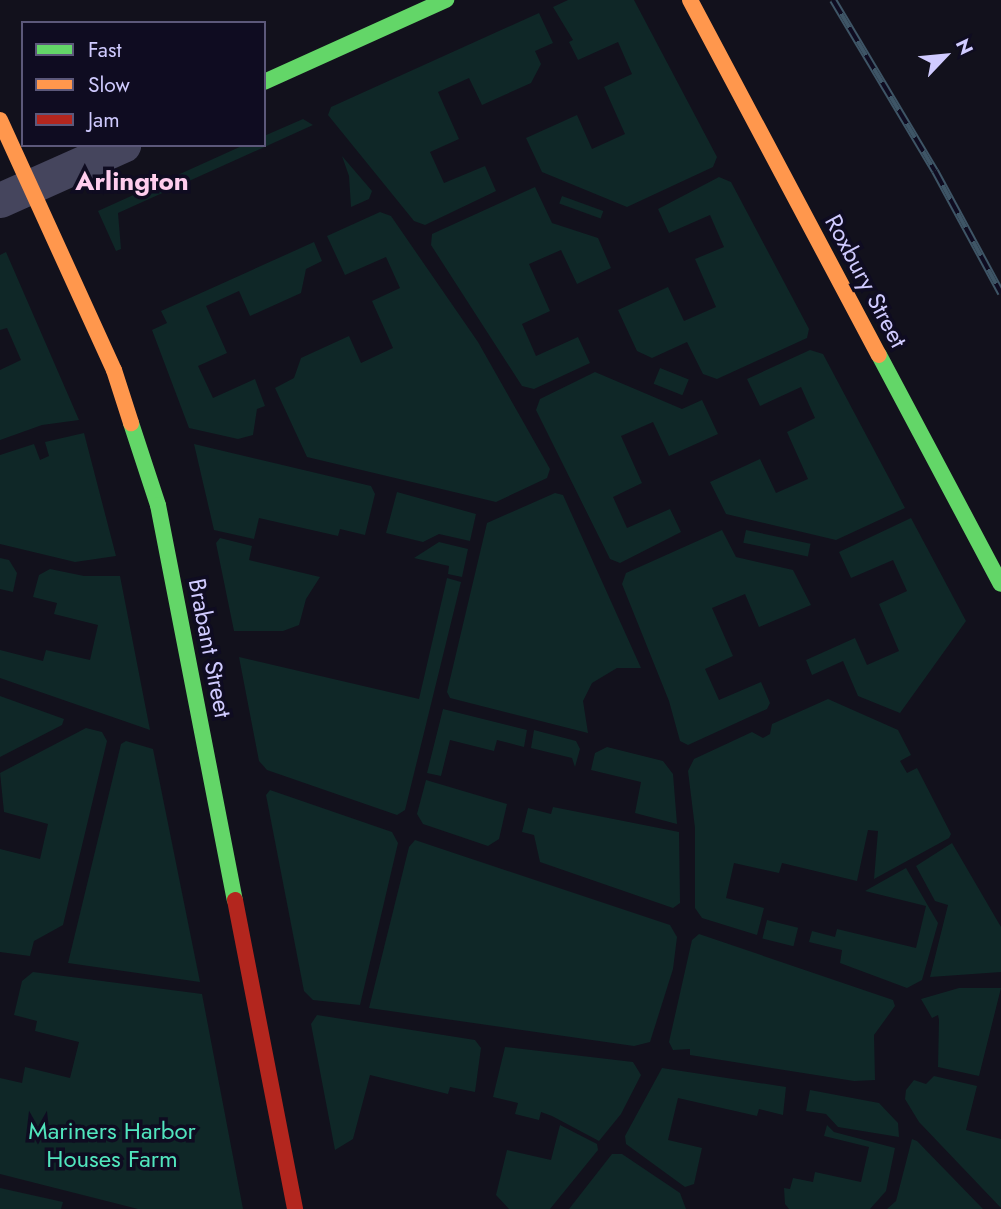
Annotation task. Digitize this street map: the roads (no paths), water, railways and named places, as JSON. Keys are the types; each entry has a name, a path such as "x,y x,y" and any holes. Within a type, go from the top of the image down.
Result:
{"street":[{"path":"266,81 446,0"},
{"name":"Roxbury Street","path":"690,0 1001,584"},
{"name":"Brabant Street","path":"0,120 15,193 114,370 158,505 295,1209"},
{"path":"15,193 118,147"}],"railway":[{"path":"833,0 935,171 1001,293"}],"district":[{"name":"Arlington","path":"132,182"}],"park label":[{"name":"Mariners Harbor Houses Farm","path":"112,1145"}]}
